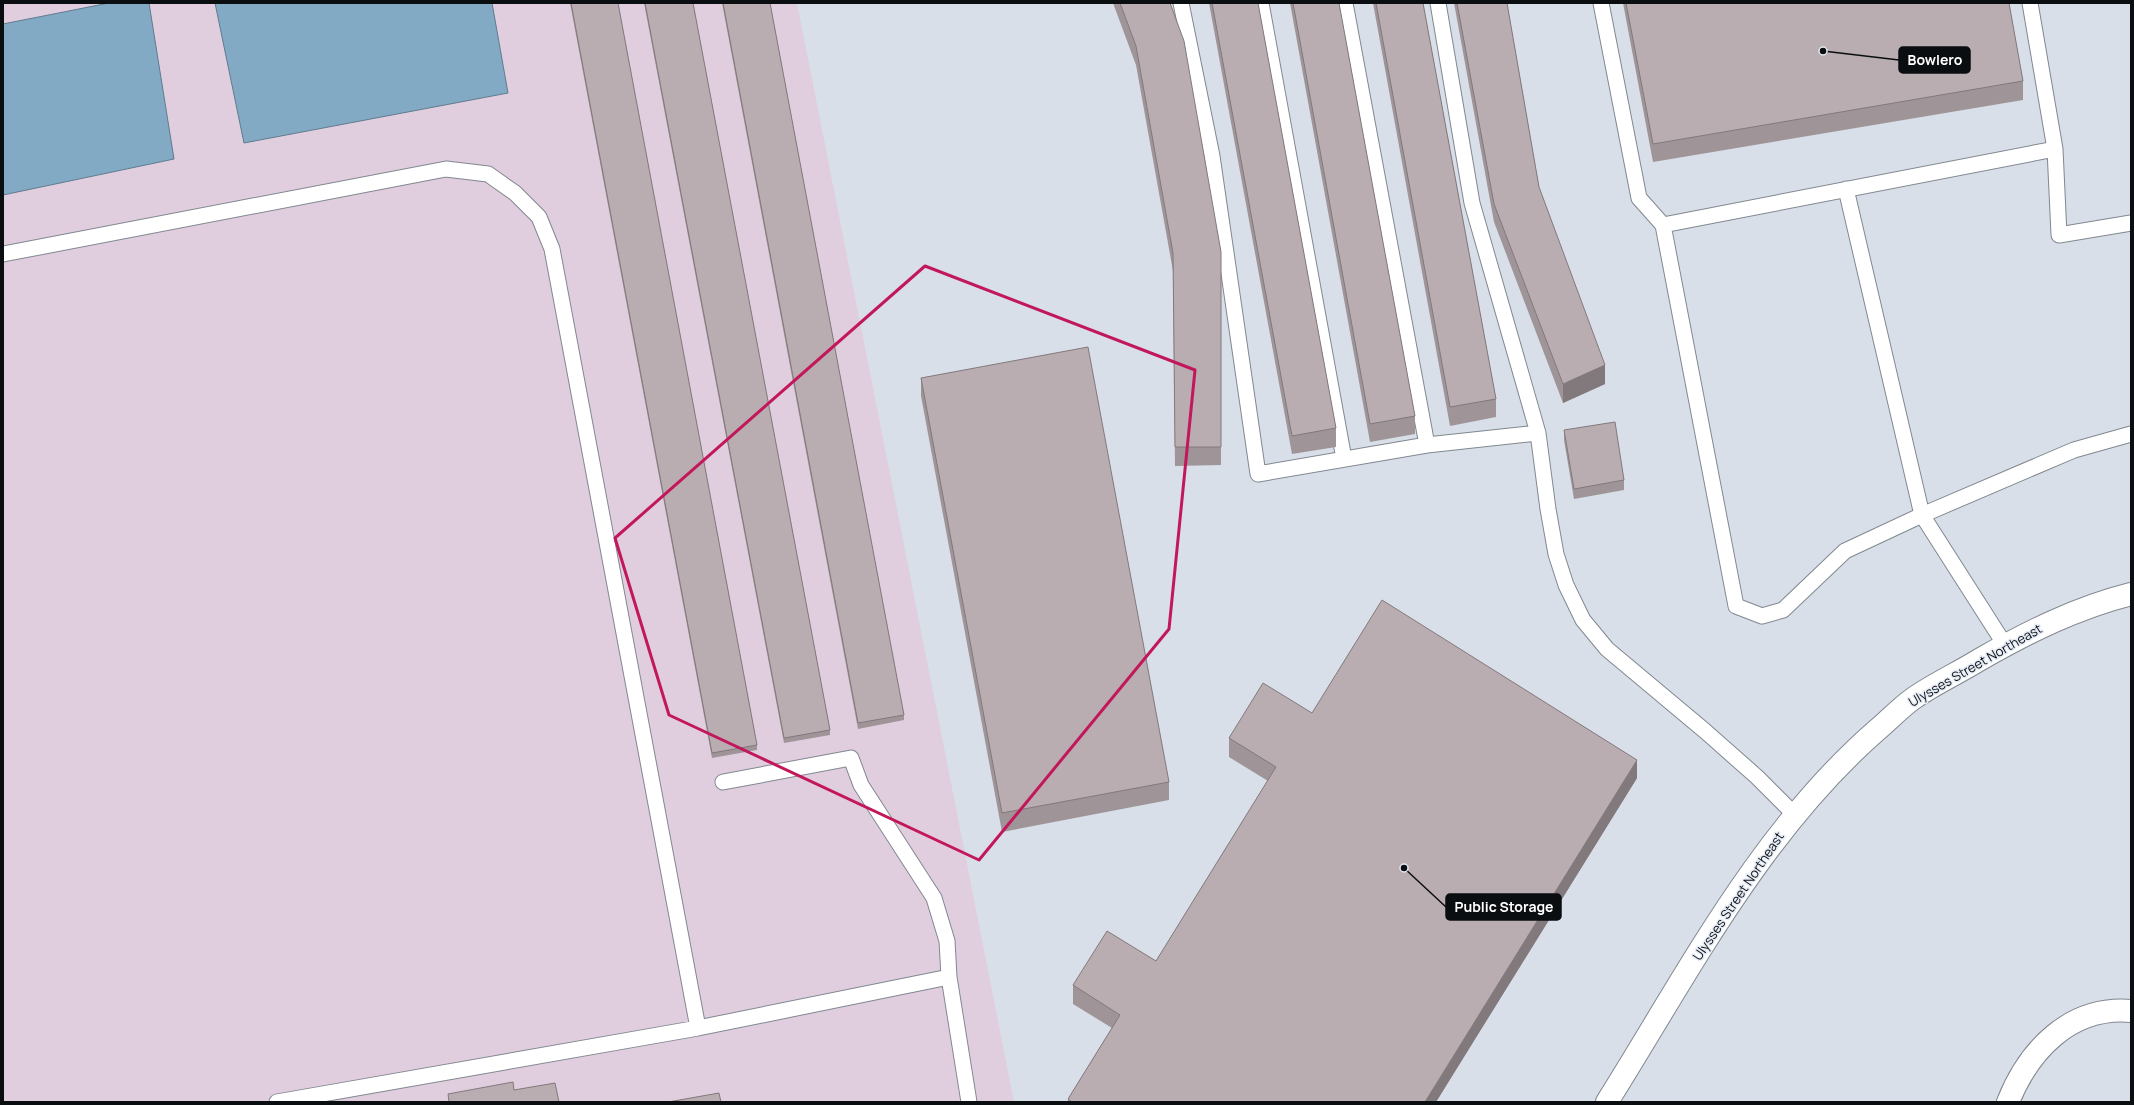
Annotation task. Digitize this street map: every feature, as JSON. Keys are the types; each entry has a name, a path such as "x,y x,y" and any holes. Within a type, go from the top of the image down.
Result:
{"street":[{"name":"Ulysses Street Northeast","path":"1607,1102 1749,875 1794,814 1846,757 1913,699 2005,645 2053,621 2097,603 2131,594"},
{"path":"2008,1102 2017,1079 2036,1051 2064,1027 2089,1016 2120,1010 2131,1011"}],"lane":[{"path":"1181,3 1212,156 1258,474 1427,445 1538,432"},
{"path":"1261,3 1344,459"},
{"path":"1345,3 1427,445"},
{"path":"1438,3 1472,203 1538,432 1548,509 1556,554 1566,585 1583,620 1607,649 1710,736 1794,814"},
{"path":"1601,3 1639,198 1663,225 1736,606 1762,616 1783,610 1845,551 2074,450 2131,434"},
{"path":"2030,3 2055,149 2059,235 2131,223"},
{"path":"1663,225 2055,149"},
{"path":"3,254 446,169 488,174 515,193 539,217 552,249 698,1028"},
{"path":"1846,189 1922,516 2005,645"},
{"path":"723,782 851,758 861,785 934,898 947,941 949,977 970,1102"},
{"path":"277,1102 698,1028 949,977"}],"highlighted area":[{"path":"925,266 1195,370 1169,629 979,860 669,715 615,538"}],"shaded area":[{"path":"3,3 797,3 1014,1102 3,1102"}],"water":[{"path":"109,3 149,3 174,159 3,195 3,24"},
{"path":"215,3 492,3 508,93 244,143"}],"building":[{"path":"571,3 618,3 757,745 712,753"},
{"path":"645,3 693,3 830,730 784,738"},
{"path":"723,3 770,3 904,715 858,723"},
{"path":"1120,3 1170,3 1184,41 1221,252 1221,447 1175,447 1173,253 1136,46"},
{"path":"1212,3 1258,3 1336,428 1292,436"},
{"path":"1293,3 1339,3 1415,416 1370,424"},
{"path":"1376,3 1423,3 1496,399 1450,407"},
{"path":"1457,3 1507,3 1539,187 1605,365 1563,384 1494,204"},
{"path":"1626,3 2009,3 2023,81 1653,144"},
{"path":"1088,347 1169,782 1002,813 921,378"},
{"path":"1615,422 1624,480 1574,489 1564,430"},
{"path":"1382,600 1637,760 1425,1102 1072,1102 1068,1099 1120,1015 1073,985 1107,931 1156,961 1276,767 1229,738 1263,683 1312,713"},
{"path":"513,1082 514,1090 555,1083 559,1102 449,1102 448,1094"},
{"path":"719,1093 721,1102 668,1102"}],"place":[{"name":"Bowlero","path":"1823,51"},
{"name":"Public Storage","path":"1404,868"}]}
